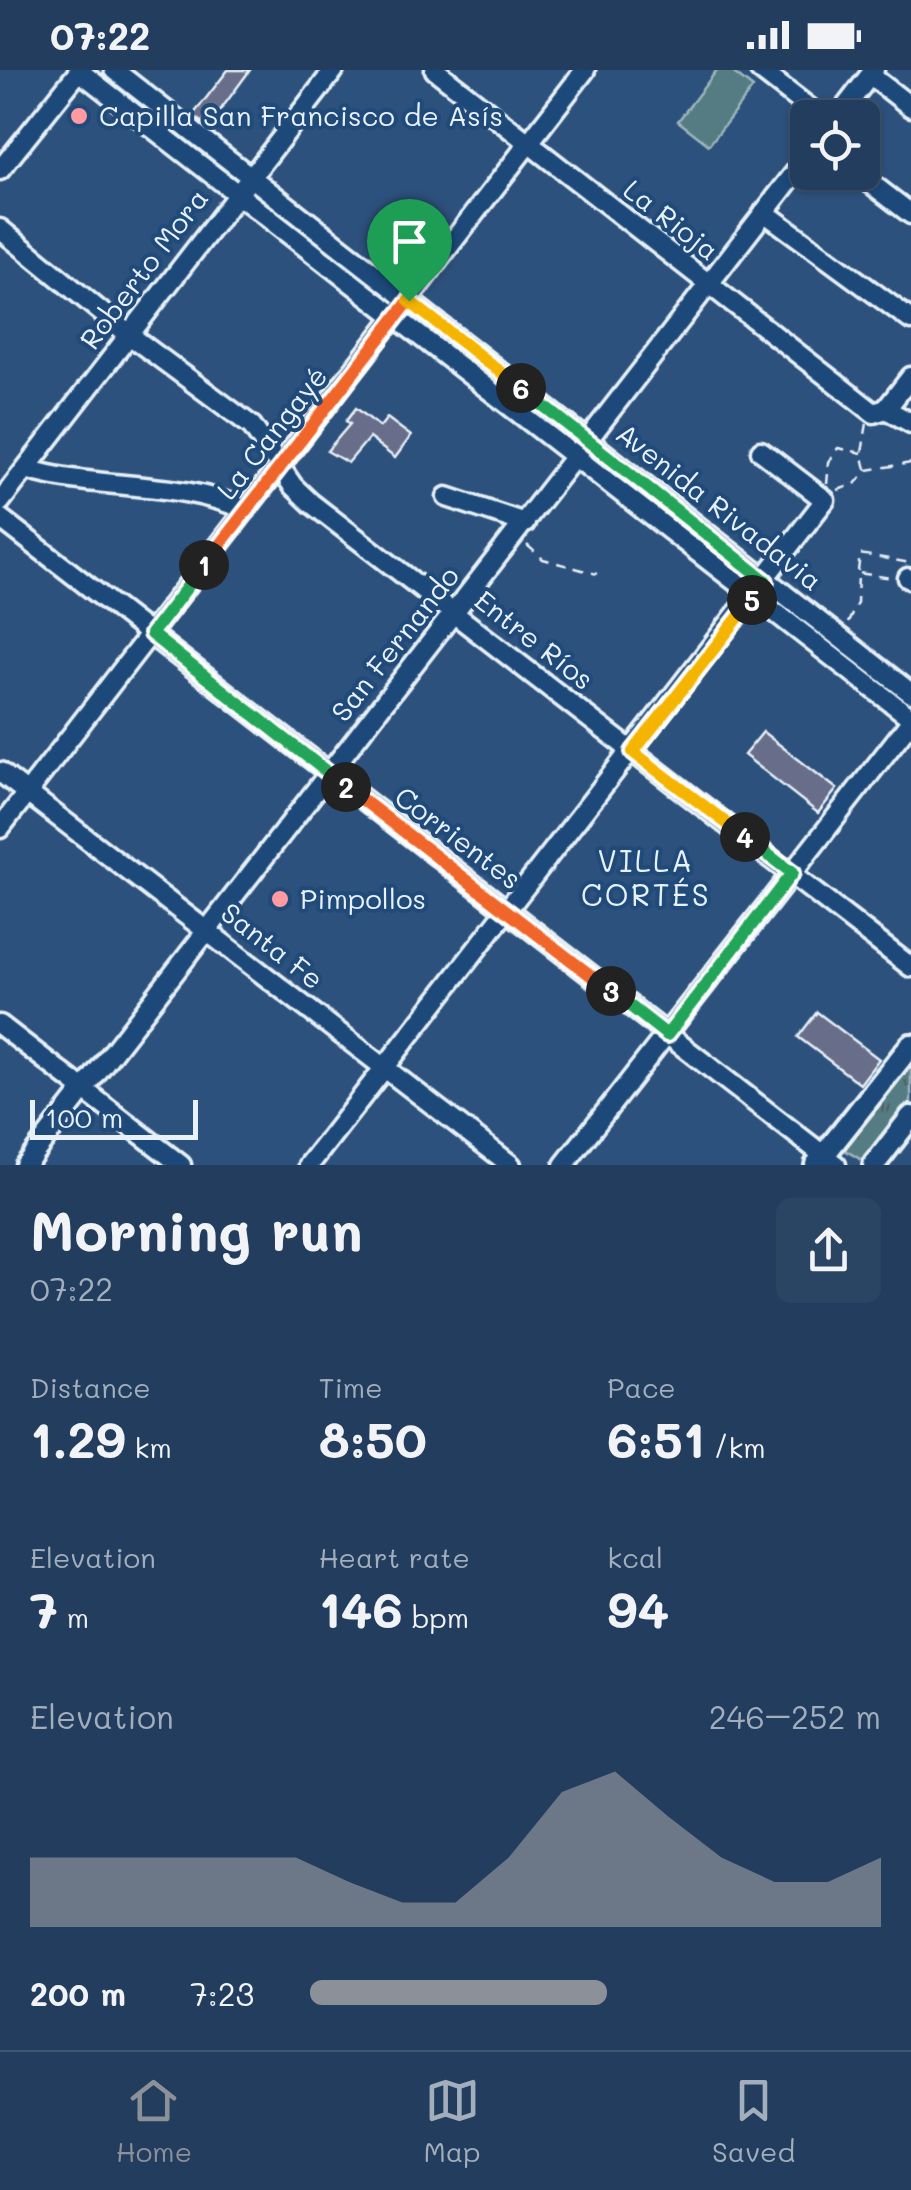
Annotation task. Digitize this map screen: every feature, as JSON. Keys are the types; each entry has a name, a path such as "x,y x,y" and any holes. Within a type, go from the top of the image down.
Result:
{"main road":[{"path":"825,1162 911,1045"},
{"path":"874,1165 911,1118"}],"street":[{"name":"Avenida Rivadavia","path":"79,70 574,456 761,588 838,636 911,693"},
{"path":"0,170 79,70"},
{"name":"Avenida Rivadavia","path":"114,70 588,440 911,719"},
{"name":"Roberto Mora","path":"0,502 334,70"},
{"name":"La Rioja","path":"435,70 708,284 880,411 911,422"},
{"name":"La Cangayé","path":"0,828 585,70"},
{"path":"760,70 799,100"},
{"path":"851,100 872,73 911,107"},
{"name":"San Fernando","path":"25,1165 790,179"},
{"path":"880,190 911,214"},
{"path":"764,212 911,320"},
{"name":"Entre Ríos","path":"0,229 128,334 252,426 280,468 312,504 911,967"},
{"path":"880,411 911,377"},
{"path":"310,1165 761,588 825,500 761,451"},
{"path":"26,470 64,481 216,496 246,510"},
{"path":"447,497 524,523"},
{"name":"Corrientes","path":"0,518 825,1162"},
{"path":"564,1165 911,719"},
{"name":"Santa Fe","path":"0,772 511,1165"},
{"path":"0,1025 182,1165"}],"path":[{"path":"867,470 862,454 866,425 880,411"},
{"path":"825,500 829,462 838,448 862,454"},
{"path":"825,500 855,484 867,470 911,464"},
{"path":"524,523 528,547 543,559 597,574"},
{"path":"838,636 858,603 860,554 910,573"},
{"path":"858,573 910,573"}],"green space":[{"path":"717,70 730,70 753,88 709,145 678,121"},
{"path":"911,1054 911,1108 867,1163 845,1150 841,1142"}],"building":[{"path":"228,70 250,70 208,127 193,115"},
{"path":"356,408 380,427 387,418 411,436 395,458 369,438 348,463 327,451 350,424 346,421"},
{"path":"763,732 837,789 818,813 744,755"},
{"path":"817,1012 879,1059 860,1084 798,1037"}],"place":[{"name":"Capilla San Francisco de Asís","path":"79,116"},
{"name":"Pimpollos","path":"280,899"}],"district":[{"name":"VILLA CORTÉS","path":"646,879"}],"route":[{"path":"409,301 766,581 633,752 792,873 667,1035 151,634 409,301"}]}
